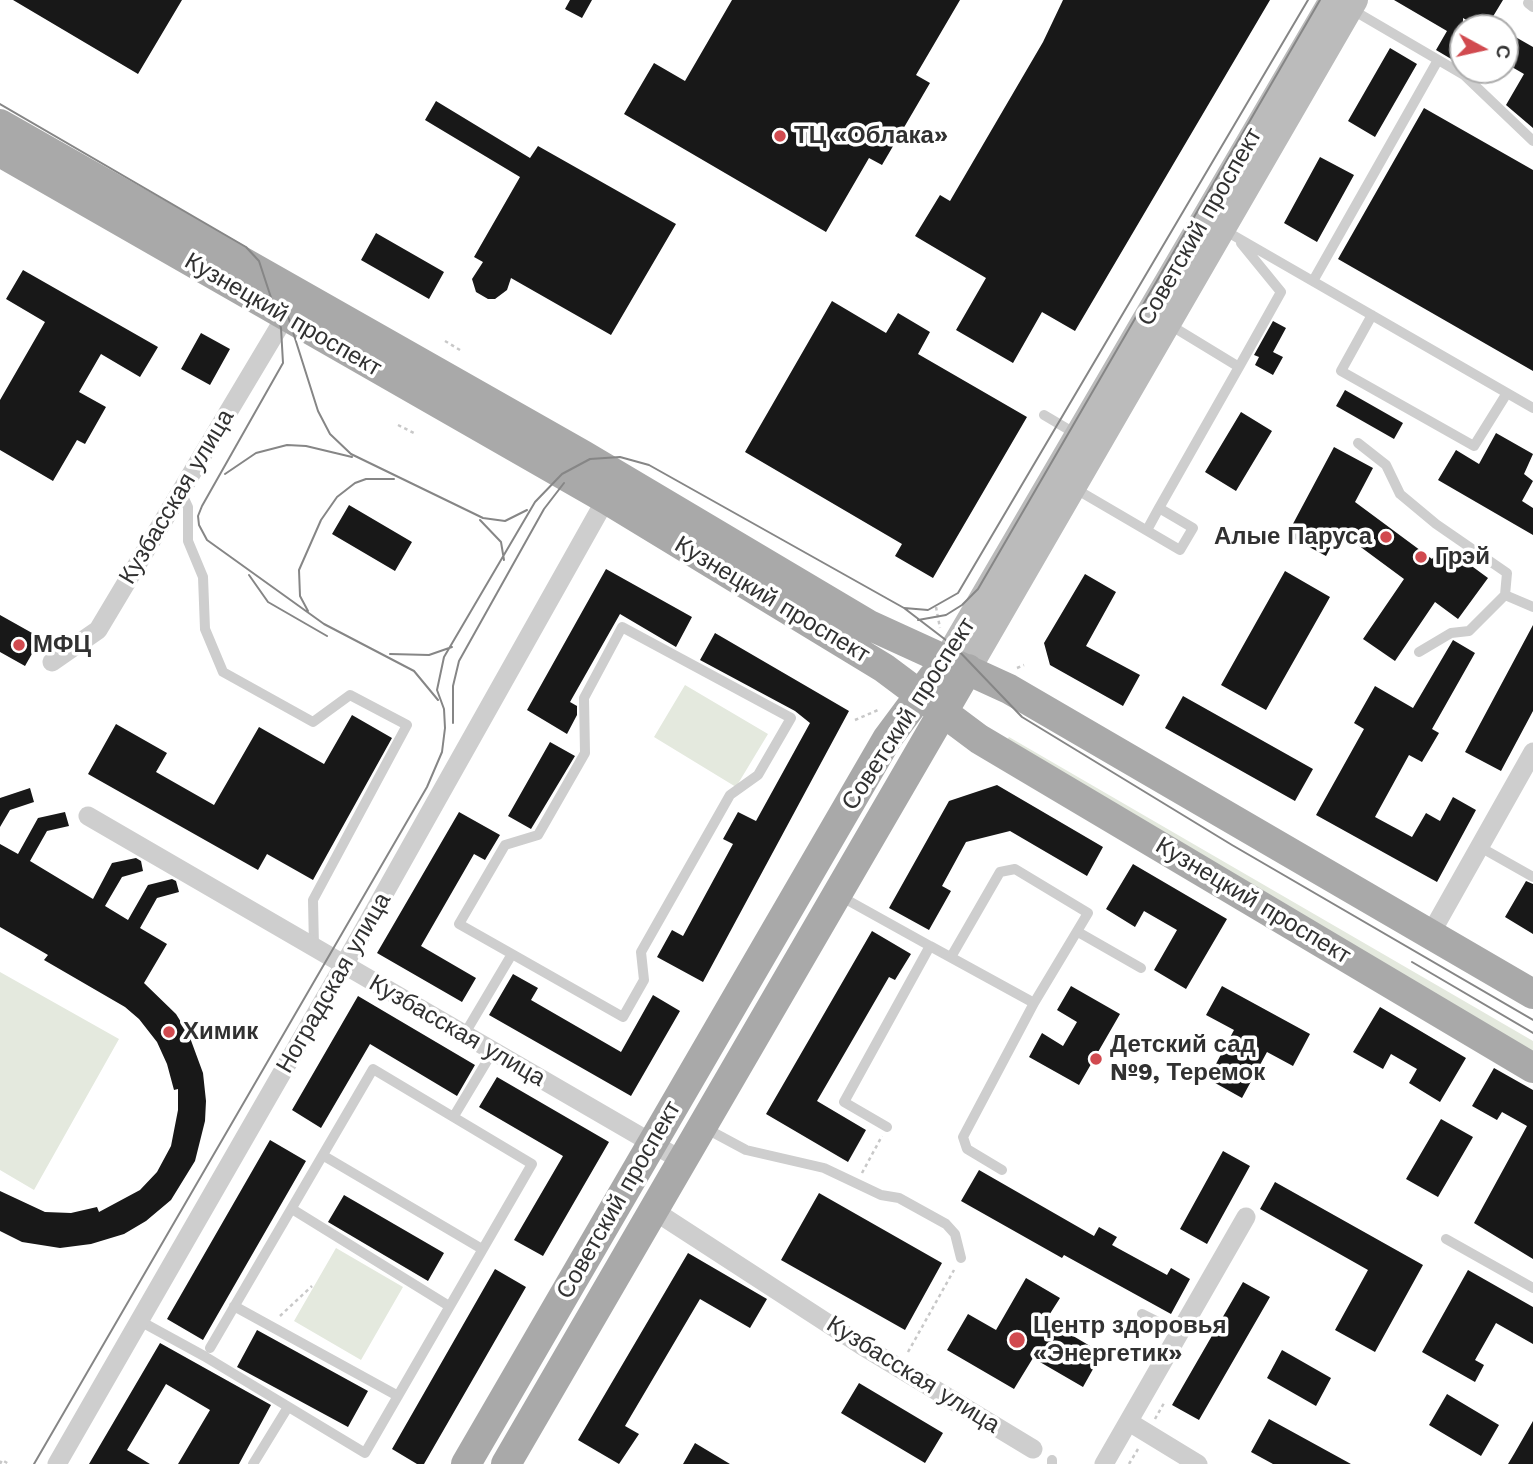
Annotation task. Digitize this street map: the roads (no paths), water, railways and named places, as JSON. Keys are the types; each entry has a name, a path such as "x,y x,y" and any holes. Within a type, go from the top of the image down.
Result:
{"main road":[{"name":"Советский проспект","path":"506,1464 836,894 932,702 1073,488 1168,324 1229,233 1346,3"},
{"name":"Советский проспект","path":"957,664 1079,436 1346,3"},
{"name":"Кузнецкий проспект","path":"2,137 285,317 606,499 932,702 979,738 1533,1068"},
{"name":"Кузнецкий проспект","path":"2,137 583,455 869,625 957,664 1120,752 1533,994"},
{"name":"Советский проспект","path":"466,1464 887,739 932,702"}],"street":[{"name":"Кузбасская улица","path":"52,662 98,630 285,317"},
{"name":"Ноградская улица","path":"57,1464 344,965 606,499"},
{"path":"1431,933 1533,752"},
{"name":"Кузбасская улица","path":"88,816 681,1160"},
{"name":"Кузбасская улица","path":"653,1210 1033,1449"},
{"path":"1104,1464 1246,1217"},
{"path":"1129,1422 1197,1464"}],"lane":[{"path":"1346,3 1464,75 1533,141"},
{"path":"1313,281 1438,60"},
{"path":"1229,233 1533,408"},
{"path":"1147,530 1281,292 1229,233"},
{"path":"1372,315 1341,371 1475,446 1507,393"},
{"path":"1168,324 1239,367"},
{"path":"1044,415 1079,436"},
{"path":"1357,443 1386,465 1400,494 1436,524 1507,573 1505,595 1469,631 1451,633 1419,652"},
{"path":"1073,488 1180,550 1193,527 1159,508"},
{"path":"181,491 188,507 188,541 203,577 205,629 223,672 294,715 313,722 350,695 407,725 313,900 314,948"},
{"path":"1505,595 1533,607"},
{"path":"622,627 791,719 758,775 730,795 641,952 643,980 623,1017 512,954 459,924 505,845 538,835 585,753 584,698 622,627"},
{"path":"1480,847 1533,877"},
{"path":"951,957 1000,872 1015,869 1088,913 1034,1003 963,1137 967,1149 1002,1170"},
{"path":"836,894 1034,1003"},
{"path":"1078,932 1141,968"},
{"path":"887,1127 844,1102 930,946"},
{"path":"464,1035 512,954"},
{"path":"454,1116 493,1051"},
{"path":"210,1348 373,1069 532,1164 359,1464"},
{"path":"702,1126 746,1150 824,1168 881,1195 899,1198 946,1224 955,1234 961,1258"},
{"path":"324,1156 482,1249"},
{"path":"292,1209 449,1306"},
{"path":"1446,1239 1533,1288"},
{"path":"234,1306 398,1396"},
{"path":"1142,1314 1180,1333"},
{"path":"140,1321 365,1454"},
{"path":"253,1464 288,1407"}],"tram line":[{"path":"904,608 928,610 958,593 1308,0"},
{"path":"918,620 946,615 962,605 978,589 1320,0"},
{"path":"0,104 246,247 259,261 281,328 283,363 202,506 198,516 199,525 207,540 324,624 414,671 438,700"},
{"path":"287,313 318,411 330,434 351,454 483,518 505,521 527,510"},
{"path":"225,474 256,453 287,445 306,446 352,457"},
{"path":"34,1464 427,787 442,752 444,709 437,690 444,657 535,502 562,474 590,459 620,457 649,465 904,608 955,647 1022,717 1232,845 1533,1020"},
{"path":"308,611 300,596 299,570 321,520 337,497 355,483 366,479 394,479"},
{"path":"453,723 453,686 459,661 544,509 564,483"},
{"path":"480,520 501,542 504,560"},
{"path":"249,575 268,602 327,636"},
{"path":"390,654 429,655 452,647"},
{"path":"1412,962 1533,1033"}],"place":[{"name":"ТЦ «Облака»","path":"780,136"},
{"name":"Алые Паруса","path":"1386,537"},
{"name":"Грэй","path":"1421,557"},
{"name":"МФЦ","path":"19,645"},
{"name":"Химик","path":"169,1032"},
{"name":"Детский сад №9, Теремок","path":"1096,1059"},
{"name":"Центр здоровья «Энергетик»","path":"1017,1340"}]}
